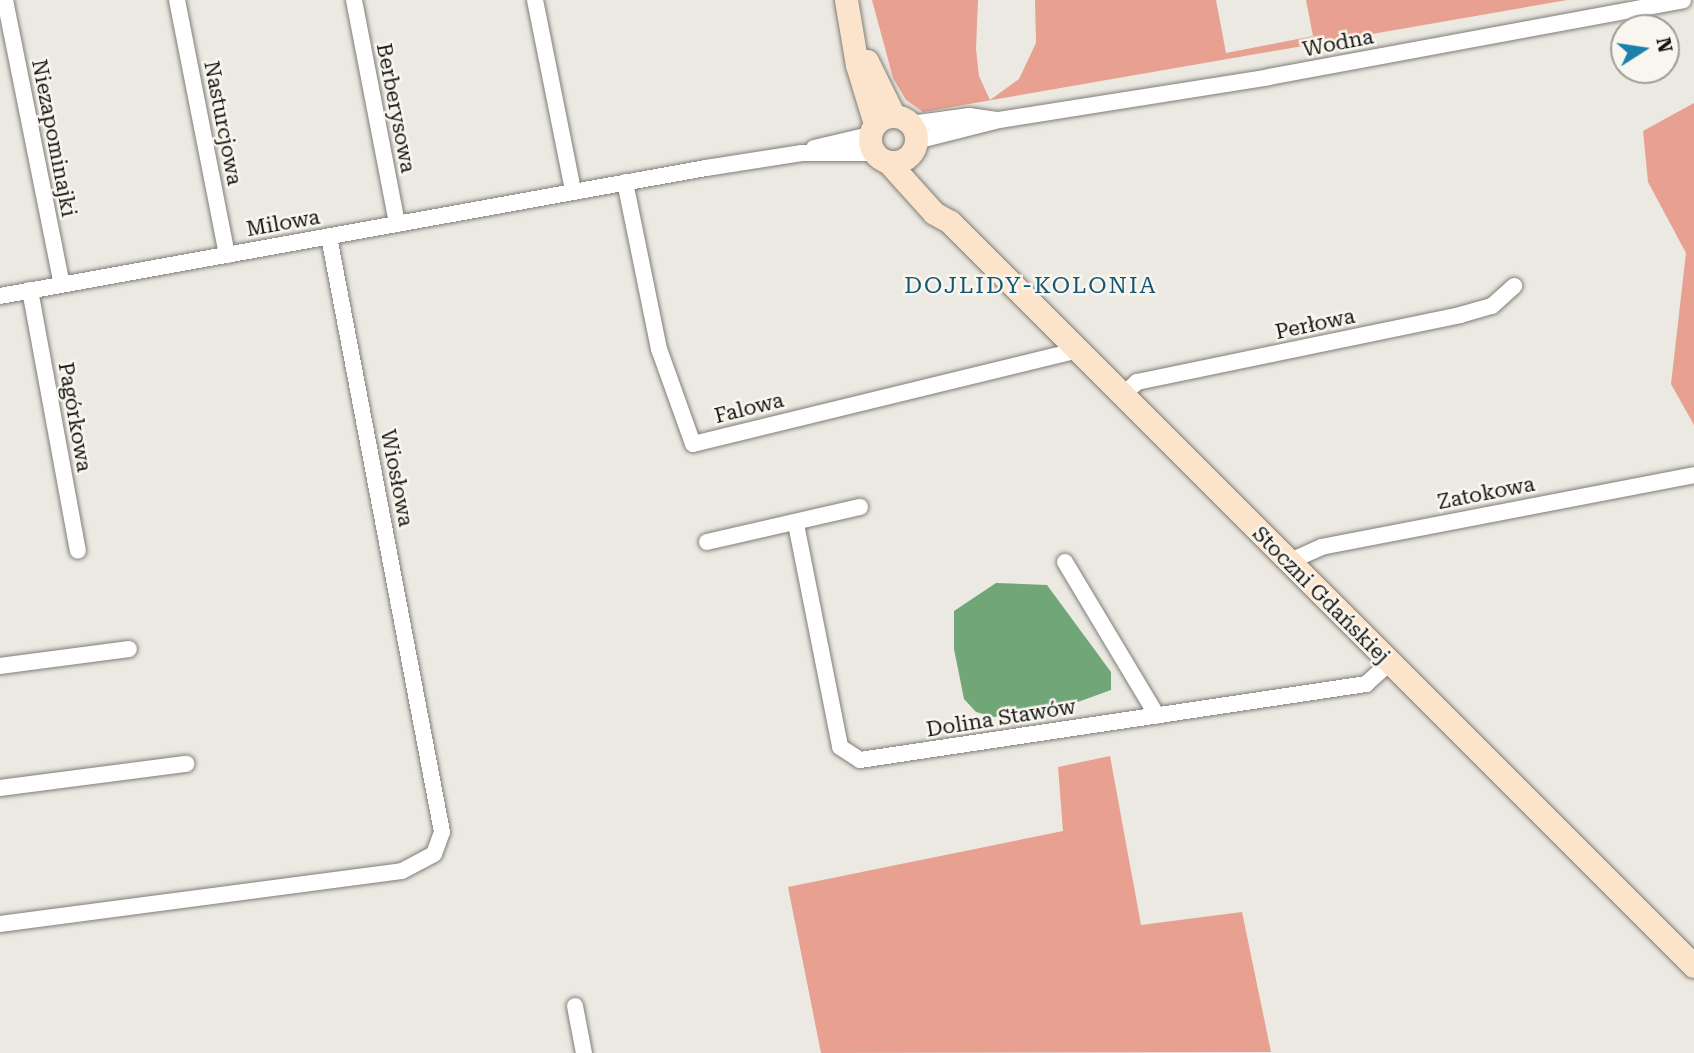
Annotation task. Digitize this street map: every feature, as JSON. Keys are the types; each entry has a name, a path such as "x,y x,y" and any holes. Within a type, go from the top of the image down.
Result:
{"street":[{"name":"Niezapominajki","path":"5,0 62,284"},
{"name":"Nasturcjowa","path":"177,0 228,255"},
{"name":"Berberysowa","path":"354,0 397,224"},
{"path":"536,0 573,191"},
{"name":"Stoczni Gdańskiej","path":"846,0 853,34 892,139 950,222 1694,966"},
{"name":"Wodna","path":"892,139 1269,77 1683,0"},
{"name":"Milowa","path":"0,296 573,191 892,139"},
{"name":"Falowa","path":"625,182 659,349 693,444 1079,350"},
{"name":"Wiosłowa","path":"0,925 402,871 420,865 434,854 442,832 329,237"},
{"name":"Perłowa","path":"1122,396 1137,382 1471,312 1492,306 1514,286"},
{"name":"Pagórkowa","path":"30,290 78,551"},
{"name":"Zatokowa","path":"1288,562 1321,547 1694,475"},
{"path":"707,542 796,524 860,507"},
{"name":"Dolina Stawów","path":"796,524 840,747 849,757 860,760 1366,684 1389,663"},
{"path":"1065,562 1157,716"},
{"path":"0,666 129,649"},
{"path":"0,788 186,764"},
{"path":"575,1006 584,1053"}],"shaded area":[{"path":"872,0 978,0 976,49 979,76 990,100 1019,79 1036,43 1035,0 1216,0 1226,53 1313,36 1306,0 1567,0 923,112 906,100 893,78"},
{"path":"1694,103 1694,425 1671,384 1686,253 1648,182 1643,131"},
{"path":"996,583 1047,585 1111,672 1111,690 1075,703 994,717 976,712 964,699 954,649 954,611"},
{"path":"1110,756 1141,925 1242,912 1271,1052 821,1053 788,887 1063,831 1058,767"}],"district":[{"name":"DOJLIDY-KOLONIA","path":"1031,286"}]}
